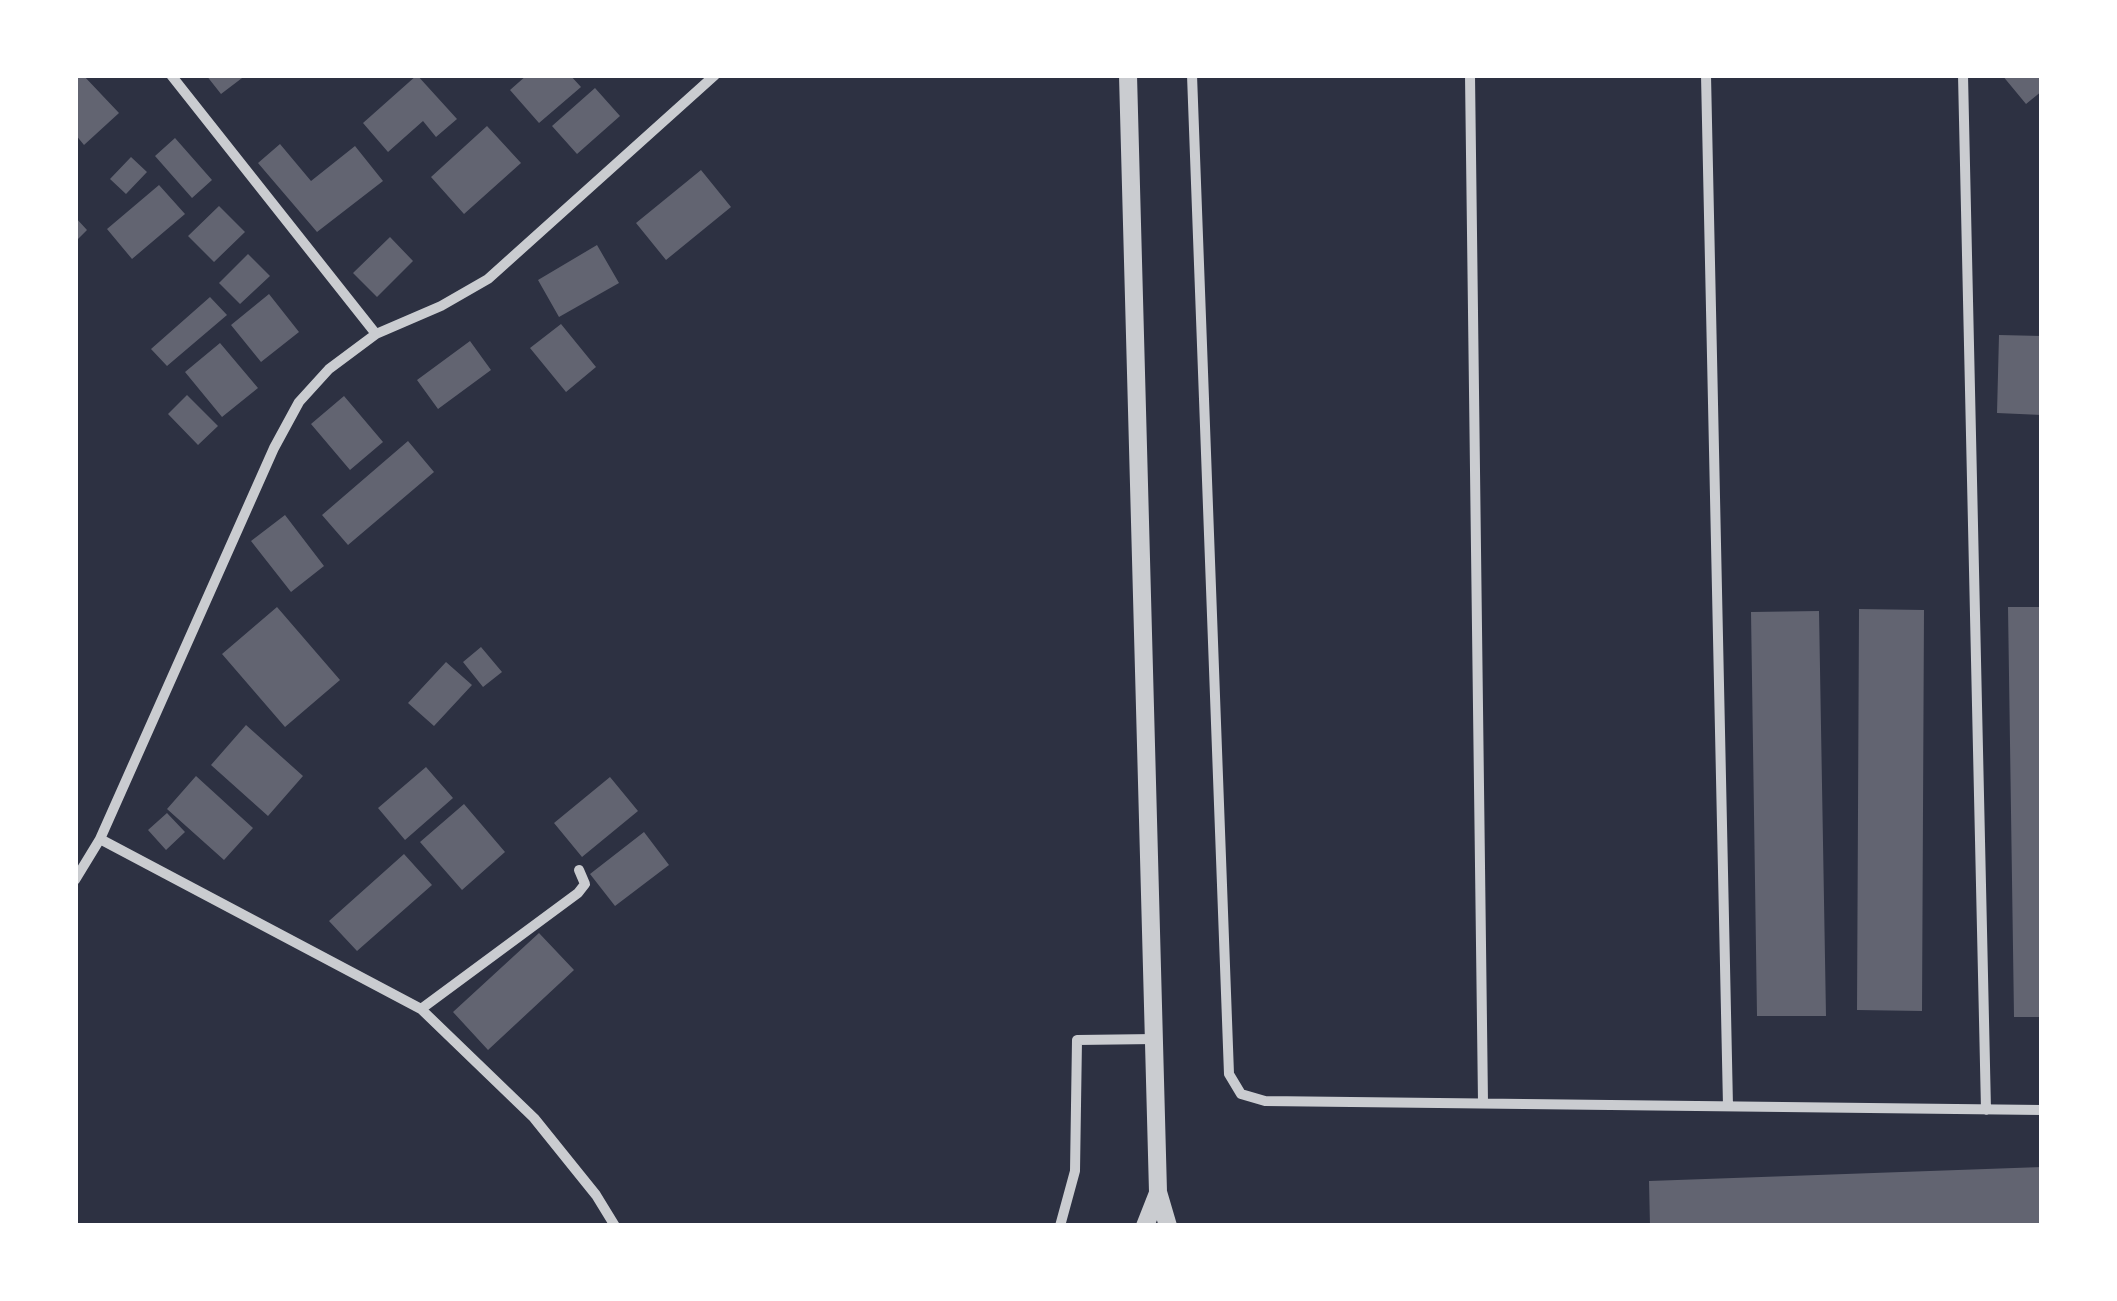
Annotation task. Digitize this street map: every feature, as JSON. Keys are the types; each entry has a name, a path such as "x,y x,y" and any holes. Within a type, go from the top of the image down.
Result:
{"street":[{"path":"171,75 376,334"},
{"path":"75,880 100,838 274,448 300,402 330,369 376,334 441,306 488,279 715,75"},
{"path":"1128,75 1158,1192 1168,1226"},
{"path":"1192,75 1229,1074 1241,1094 1265,1101 2042,1110"},
{"path":"1470,75 1483,1102"},
{"path":"1706,75 1728,1106"},
{"path":"1963,75 1986,1110"},
{"path":"100,838 421,1009 534,1118 615,1226"},
{"path":"421,1009 578,893 585,884 579,870"},
{"path":"1060,1226 1075,1171 1077,1040 1155,1040"},
{"path":"1145,1226 1158,1192"}],"building":[{"path":"75,75 83,75 119,113 84,145 75,134"},
{"path":"206,75 246,75 221,94"},
{"path":"417,75 457,119 436,137 423,121 388,152 363,123"},
{"path":"527,75 570,75 581,87 539,123 510,90"},
{"path":"2002,75 2042,75 2042,91 2026,104"},
{"path":"595,88 620,116 577,154 552,126"},
{"path":"487,126 521,163 464,214 431,177"},
{"path":"175,138 212,180 192,198 155,156"},
{"path":"280,144 311,181 355,146 383,181 317,232 258,163"},
{"path":"131,157 147,172 126,194 110,179"},
{"path":"701,170 731,207 666,260 636,223"},
{"path":"159,185 185,214 132,259 107,229"},
{"path":"219,206 245,232 214,262 188,236"},
{"path":"75,217 87,230 75,242"},
{"path":"390,237 413,261 377,297 353,273"},
{"path":"597,245 619,283 559,317 538,280"},
{"path":"248,254 270,276 240,304 219,283"},
{"path":"269,294 299,332 261,362 231,325"},
{"path":"210,297 227,315 167,366 151,349"},
{"path":"561,324 596,367 566,392 530,348"},
{"path":"1999,335 2042,336 2042,415 1997,413"},
{"path":"470,341 491,370 438,409 417,380"},
{"path":"220,343 258,388 222,417 185,372"},
{"path":"187,395 218,426 198,445 168,414"},
{"path":"344,396 383,442 350,470 311,424"},
{"path":"408,441 434,472 348,545 322,515"},
{"path":"285,515 324,566 291,592 251,541"},
{"path":"277,607 340,680 285,727 222,654"},
{"path":"2008,607 2042,607 2042,1017 2014,1017"},
{"path":"1859,609 1924,610 1922,1011 1857,1010"},
{"path":"1819,611 1826,1016 1757,1016 1751,612"},
{"path":"481,647 502,672 483,687 463,662"},
{"path":"446,662 472,685 434,726 408,703"},
{"path":"246,725 303,776 268,816 211,765"},
{"path":"426,767 453,798 405,840 378,808"},
{"path":"196,776 253,828 224,860 167,809"},
{"path":"610,777 638,811 582,857 554,823"},
{"path":"464,804 505,852 462,890 420,842"},
{"path":"167,813 185,832 166,850 148,830"},
{"path":"644,832 669,865 615,906 590,874"},
{"path":"404,854 432,885 357,951 329,921"},
{"path":"539,933 574,970 488,1050 453,1012"},
{"path":"2042,1167 2042,1226 1650,1226 1649,1181"}]}
